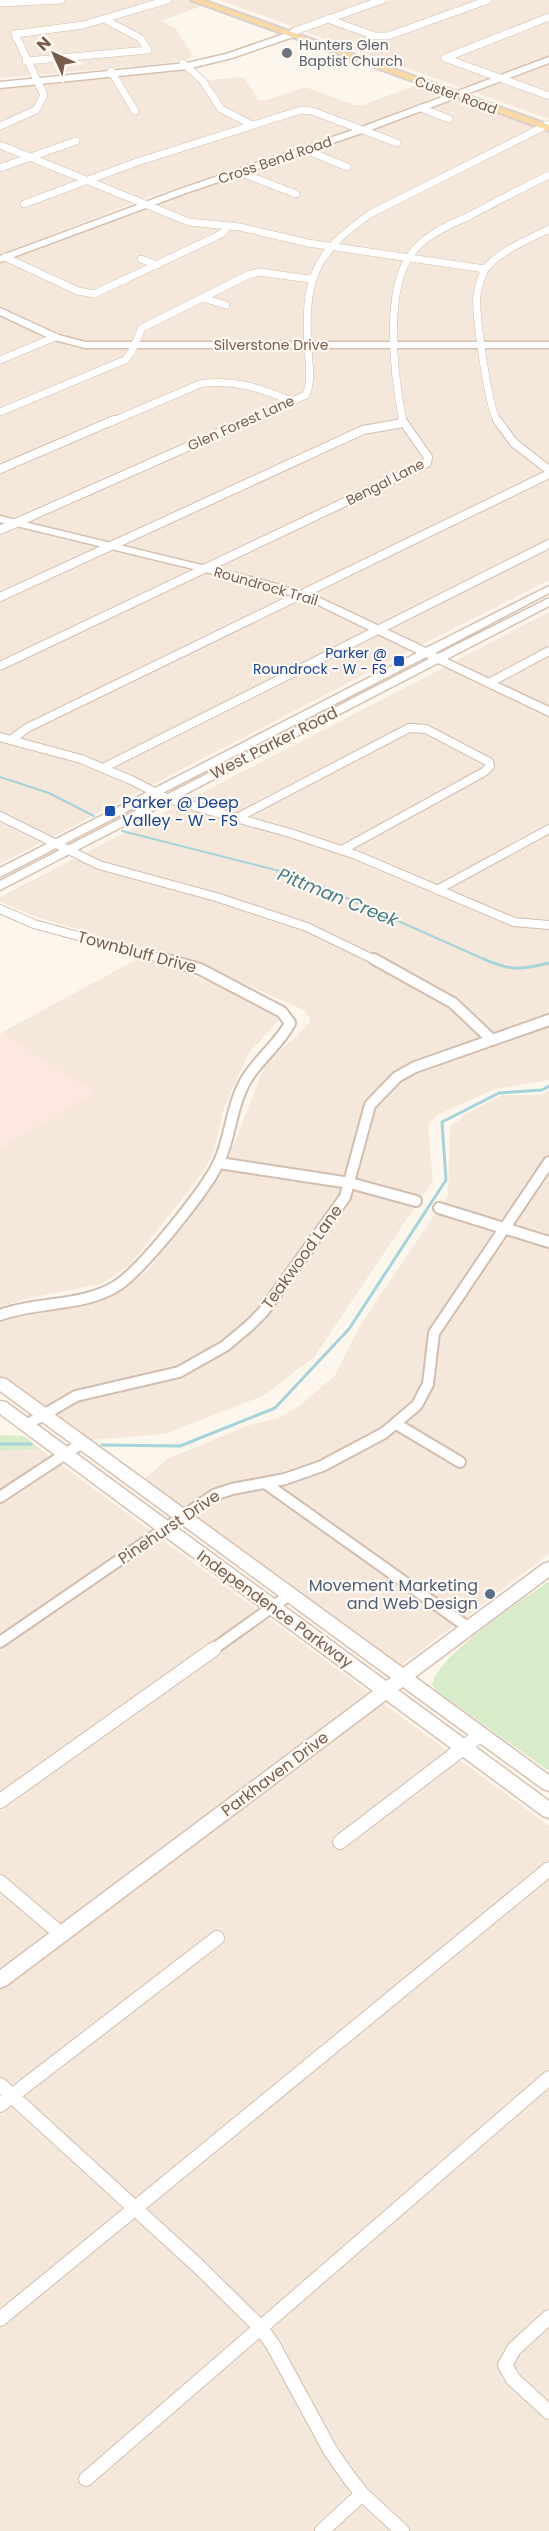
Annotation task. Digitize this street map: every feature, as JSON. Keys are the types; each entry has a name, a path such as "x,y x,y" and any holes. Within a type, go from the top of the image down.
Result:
{"main road":[{"name":"Custer Road","path":"195,0 548,125"},
{"name":"Custer Road","path":"212,0 290,33"}],"street":[{"path":"0,3 61,0"},
{"path":"0,126 30,114 40,106 44,95 14,36 20,32 66,28 106,20 168,0"},
{"path":"0,83 185,65 231,53 382,0"},
{"path":"328,19 375,36 388,36 488,0"},
{"path":"139,2 149,6"},
{"path":"549,18 444,58 549,96"},
{"path":"26,61 138,52 148,48 140,38 106,20"},
{"name":"Cross Bend Road","path":"3,258 362,130 549,60"},
{"path":"185,65 202,80 221,109 252,125"},
{"path":"112,73 135,111"},
{"path":"422,108 449,119"},
{"path":"24,204 252,125 308,110 397,142"},
{"name":"Glen Forest Lane","path":"0,530 309,391 309,279 328,246 338,236 370,214 548,125"},
{"path":"0,168 76,141"},
{"path":"0,145 189,222 228,226 328,246 485,269"},
{"path":"306,150 347,167"},
{"path":"239,172 296,194"},
{"name":"Bengal Lane","path":"0,666 427,463 428,457 403,423 398,395 394,346 397,283 408,258 433,234 549,175"},
{"path":"3,258 88,294 100,291 213,238 224,232 228,226"},
{"path":"12,739 27,728 303,595 549,472 514,443 493,415 487,390 477,295 485,269 512,248 549,229"},
{"path":"141,259 157,265"},
{"path":"0,412 125,360 134,351 136,334 142,328 254,273 309,279"},
{"path":"203,298 226,305"},
{"name":"Silverstone Drive","path":"0,311 55,337 85,345 549,345"},
{"path":"0,360 55,337"},
{"path":"0,469 200,384 241,383 291,401"},
{"path":"0,597 363,430 403,423"},
{"name":"Roundrock Trail","path":"0,519 208,569 303,595 382,630 549,712"},
{"path":"103,768 382,630 549,544"},
{"name":"West Parker Road","path":"0,873 549,588"},
{"name":"West Parker Road","path":"0,886 549,601"},
{"path":"489,683 549,651"},
{"path":"235,819 403,729 422,728 487,760 490,766 488,769 342,850"},
{"path":"0,737 60,752 103,768 168,799 342,850 514,922 549,925"},
{"path":"0,816 99,865 216,897 307,927 380,962 453,1003 492,1040"},
{"path":"437,890 549,829"},
{"name":"Townbluff Drive","path":"0,909 34,924 200,969 282,1012 290,1023 286,1031 257,1063 245,1082 232,1113 219,1163 155,1248 128,1277 105,1291 32,1305 0,1315"},
{"name":"Teakwood Lane","path":"26,1425 86,1393 139,1383 179,1372 225,1346 263,1312 340,1207 350,1183 365,1119 370,1105 381,1091 397,1077 415,1067 549,1020"},
{"name":"Pinehurst Drive","path":"0,1642 223,1491 283,1479 314,1468 398,1425 410,1415 426,1390 430,1378 430,1349 434,1333 549,1162"},
{"path":"219,1163 350,1183 416,1201"},
{"path":"439,1208 549,1242"},
{"name":"Independence Parkway","path":"0,1383 549,1784"},
{"name":"Independence Parkway","path":"0,1406 549,1811"},
{"path":"398,1425 460,1462"},
{"path":"0,1497 82,1443"},
{"path":"265,1483 470,1628"},
{"name":"Parkhaven Drive","path":"0,1980 549,1568"},
{"path":"0,1801 289,1595"},
{"path":"340,1842 480,1735"},
{"path":"0,2319 549,1869"},
{"path":"0,1882 61,1934"},
{"path":"6,2100 217,1938"},
{"path":"86,2479 549,2078"},
{"path":"0,2085 6,2100 134,2207 261,2328 273,2345 330,2450 362,2494 402,2531"},
{"path":"549,2317 514,2349 505,2365 513,2379 549,2412"},
{"path":"322,2531 362,2494"}],"shaded area":[{"path":"0,0 189,0 204,5 162,21 176,29 194,57 170,63 0,78"},
{"path":"220,0 375,0 297,28"},
{"path":"390,0 549,0 549,119 303,31"},
{"path":"185,68 196,81 243,77 259,100 267,100 305,87 355,105 363,105 419,84 445,93 360,127 146,198 0,255 0,86"},
{"path":"455,99 549,132 549,580 421,645 315,596 276,583 39,527 0,515 0,262 206,185 333,144"},
{"path":"0,523 281,591 307,600 413,649 0,864"},
{"path":"549,612 549,707 455,661"},
{"path":"445,667 549,717 549,1080 492,1090 437,1115 428,1126 433,1180 315,1356 265,1395 165,1434 91,1440 0,1377 0,1321 104,1297 147,1272 223,1172 267,1060 294,1039 309,1023 310,1018 304,1010 211,969 37,917 0,902 0,897"},
{"path":"139,958 160,963 214,984 280,1019 248,1054 224,1108 214,1151 204,1171 130,1265 101,1284 25,1299 0,1307 0,1148 95,1093 1,1033"},
{"path":"0,1033 96,1093 0,1148"},
{"path":"549,1090 549,1554 400,1666 145,1479 167,1459 249,1425 279,1418 302,1404 335,1375 361,1324 448,1195 450,1127 471,1111 502,1095 541,1095"},
{"path":"40,1449 549,1826 549,2531 0,2531 0,1451"}],"green space":[{"path":"0,1435 24,1436 40,1449 0,1451"},
{"path":"549,1581 549,1771 437,1691 432,1685 437,1673 464,1644"}],"waterway":[{"name":"Pittman Creek","path":"0,777 49,793 94,816"},
{"name":"Pittman Creek","path":"122,831 295,875 488,961"},
{"name":"Pittman Creek","path":"484,959 501,966 516,968 549,963"},
{"path":"102,1445 180,1446 275,1408 349,1329 446,1180 442,1122 499,1093 542,1090 549,1086"},
{"path":"0,1444 31,1444"}],"place":[{"name":"Hunters Glen Baptist Church","path":"287,53"},
{"name":"Parker @ Roundrock - W - FS","path":"399,661"},
{"name":"Parker @ Deep Valley - W - FS","path":"110,811"},
{"name":"Movement Marketing and Web Design","path":"490,1594"}]}
